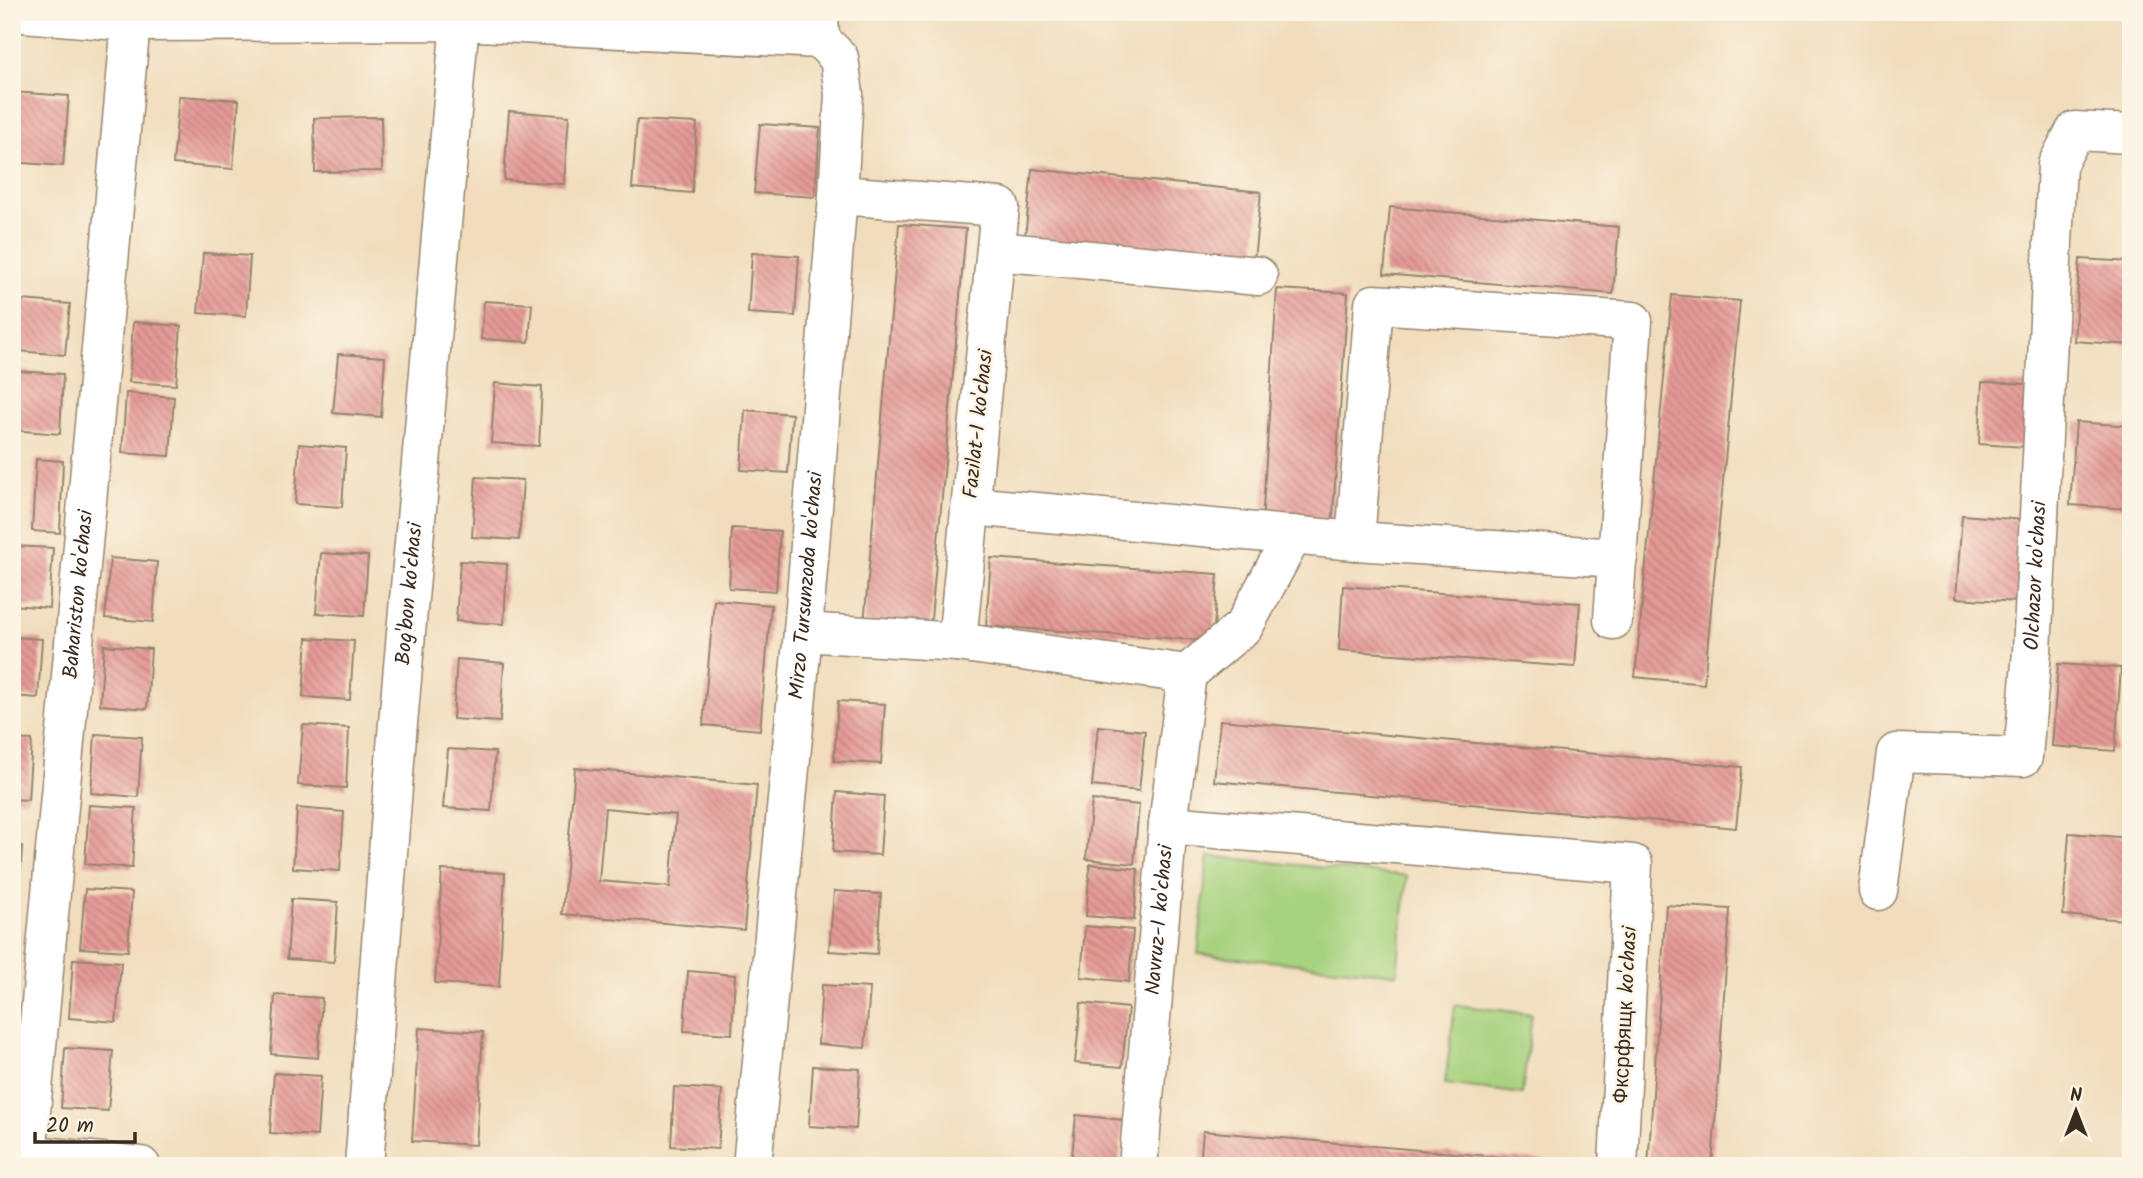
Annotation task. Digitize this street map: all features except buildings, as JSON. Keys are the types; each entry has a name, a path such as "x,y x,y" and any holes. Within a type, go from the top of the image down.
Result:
{"street":[{"path":"12,12 131,22 460,21 819,26"},
{"name":"Bog'bon ko'chasi","path":"364,1166 397,735 460,21"},
{"name":"Bahariston ko'chasi","path":"22,1157 131,22"},
{"name":"Mirzo Tursunzoda ko'chasi","path":"752,1166 803,632 844,94 839,58 819,26"},
{"name":"Olchazor ko'chasi","path":"1878,891 1896,753 2023,757 2032,651 2057,165 2075,131 2131,134"},
{"name":"Fazilat-1 ko'chasi","path":"838,195 1000,206 957,642"},
{"path":"996,251 1258,276"},
{"path":"1355,541 1374,303 1633,321 1613,620"},
{"path":"971,506 1355,541 1618,558"},
{"path":"803,632 957,642 1187,674 1244,625 1293,535"},
{"name":"Navruz-1 ko'chasi","path":"1138,1166 1168,825 1187,674"},
{"name":"Фксрфящк ko'chasi","path":"1168,825 1633,864 1618,1166"},
{"path":"22,1157 141,1166"}],"green space":[{"path":"1208,856 1407,876 1397,974 1198,954"},
{"path":"1455,1005 1532,1014 1522,1094 1445,1084"}]}
